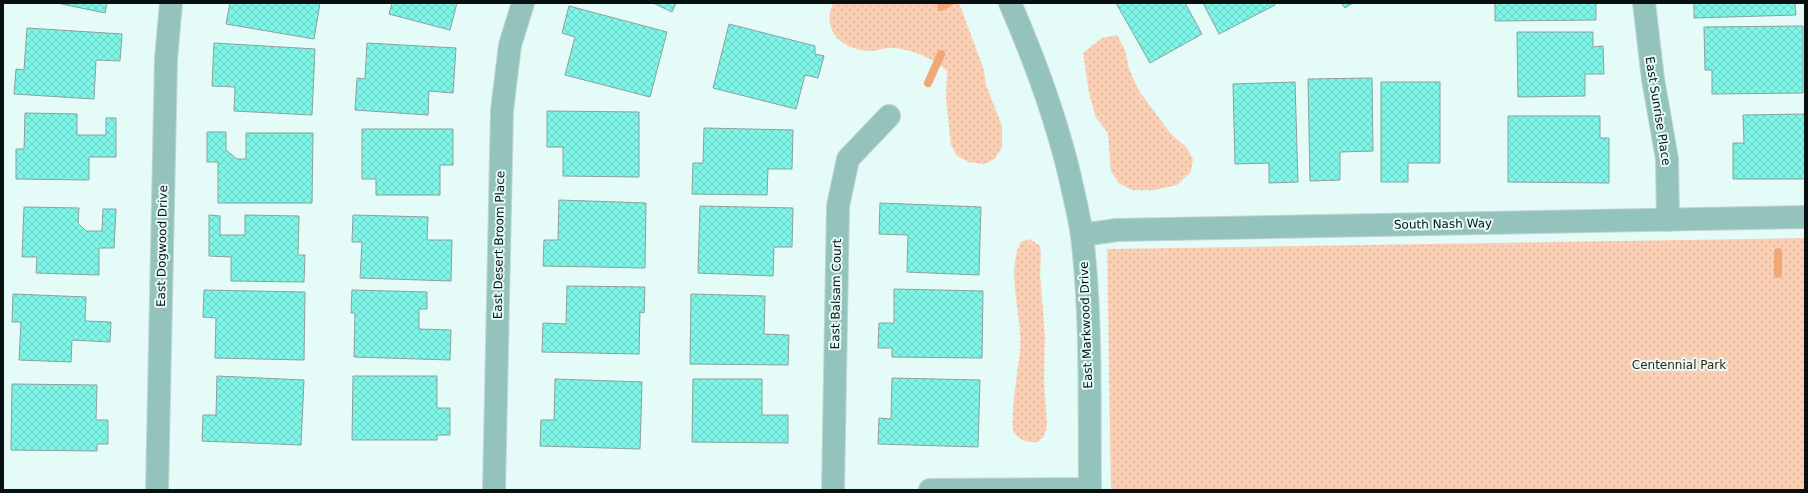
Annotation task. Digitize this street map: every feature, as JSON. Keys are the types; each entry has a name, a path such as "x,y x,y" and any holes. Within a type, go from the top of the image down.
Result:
{"street":[{"name":"East Dogwood Drive","path":"157,490 166,59 171,3"},
{"name":"East Desert Broom Place","path":"494,490 502,110 510,45 523,3"},
{"name":"East Markwood Drive","path":"1010,3 1028,44 1050,106 1069,172 1082,235 1087,294 1090,490"},
{"name":"East Sunrise Place","path":"1644,3 1653,79 1667,159 1668,220"},
{"name":"East Balsam Court","path":"833,490 838,206 848,159 888,116"},
{"name":"South Nash Way","path":"1082,235 1117,230 1805,217"},
{"path":"930,490 1090,490"}],"green space":[{"path":"833,3 959,3 984,70 986,85 1002,126 1002,147 995,159 984,164 969,162 957,156 951,145 946,99 947,71 922,55 901,49 891,48 873,51 860,50 843,43 836,37 830,22 830,13"},
{"path":"1117,35 1125,50 1129,69 1139,91 1171,134 1187,148 1193,159 1191,172 1177,185 1154,190 1132,190 1119,183 1111,172 1108,133 1096,118 1089,93 1083,53 1102,38"},
{"name":"Centennial Park","path":"1805,238 1805,490 1111,490 1107,249"},
{"path":"1030,239 1040,246 1040,273 1045,336 1044,379 1047,427 1044,436 1038,442 1023,440 1017,436 1013,429 1014,400 1020,350 1019,323 1014,280 1016,254 1021,242"}],"building":[{"path":"57,3 107,3 105,13"},
{"path":"230,3 320,3 314,39 226,24"},
{"path":"392,3 457,3 450,30 389,14"},
{"path":"653,3 676,3 672,12"},
{"path":"1116,3 1185,3 1202,34 1150,63"},
{"path":"1203,3 1274,3 1275,5 1219,34"},
{"path":"1341,3 1353,3 1345,8"},
{"path":"1495,3 1596,3 1596,20 1495,21"},
{"path":"1694,3 1795,3 1796,15 1694,18"},
{"path":"569,6 667,32 650,97 565,75 575,37 562,33"},
{"path":"729,24 815,46 815,54 824,56 818,78 805,75 796,109 713,88"},
{"path":"1803,26 1803,93 1712,94 1712,70 1705,70 1704,27"},
{"path":"27,28 122,34 120,61 96,60 94,99 14,94 16,69 24,70"},
{"path":"1517,32 1593,32 1593,47 1603,46 1604,74 1585,74 1585,96 1518,97"},
{"path":"214,43 315,49 312,115 234,111 235,87 212,86"},
{"path":"367,43 456,48 453,93 429,91 428,115 355,110 357,78 365,79"},
{"path":"1372,78 1373,151 1340,152 1340,180 1310,181 1308,79"},
{"path":"1295,82 1298,182 1269,183 1269,163 1235,164 1233,84"},
{"path":"1381,82 1440,82 1440,163 1408,163 1408,182 1381,182"},
{"path":"547,111 639,112 639,177 563,176 563,147 547,147"},
{"path":"25,113 77,114 77,135 106,135 106,118 116,118 116,157 89,157 89,180 16,179 16,149 24,149"},
{"path":"1805,114 1805,179 1733,179 1733,143 1744,143 1743,115"},
{"path":"1508,116 1600,116 1600,138 1609,138 1609,183 1508,182"},
{"path":"704,128 793,130 792,169 768,169 767,195 692,194 693,163 703,163"},
{"path":"362,129 453,129 453,165 440,165 440,195 376,195 376,179 362,179"},
{"path":"207,132 226,132 226,150 237,159 246,159 246,133 313,133 312,203 218,203 218,162 207,162"},
{"path":"559,200 646,203 645,268 543,266 544,240 558,240"},
{"path":"880,203 981,207 979,275 907,272 908,235 879,234"},
{"path":"700,206 793,208 792,247 774,247 773,276 698,273"},
{"path":"24,207 79,208 78,223 86,231 102,231 103,209 116,209 114,248 99,248 99,275 36,273 37,257 22,257"},
{"path":"209,215 220,216 220,235 245,235 245,215 299,216 298,255 305,255 304,282 231,281 231,257 209,256"},
{"path":"353,215 428,217 427,240 452,240 451,281 360,278 362,242 352,242"},
{"path":"567,286 645,287 644,313 640,312 639,354 542,352 543,323 566,324"},
{"path":"894,289 983,291 982,358 892,357 892,348 878,348 879,323 894,323"},
{"path":"204,290 305,292 304,360 215,358 216,318 203,317"},
{"path":"352,290 427,292 427,309 419,309 419,329 451,330 450,360 354,357 355,313 351,313"},
{"path":"13,294 86,297 85,321 111,322 110,342 72,340 71,362 19,360 21,322 12,322"},
{"path":"691,294 765,296 764,334 789,335 788,365 690,364"},
{"path":"217,376 304,380 301,445 202,441 203,415 216,415"},
{"path":"353,376 437,376 437,408 450,408 450,435 437,435 437,440 352,440"},
{"path":"892,378 980,380 978,447 878,444 879,418 891,419"},
{"path":"555,379 642,382 640,449 540,446 541,420 554,420"},
{"path":"693,379 762,379 762,415 788,415 788,443 692,442"},
{"path":"12,384 97,385 96,420 108,420 108,444 97,444 97,451 11,450"}],"waterway":[{"path":"941,7 949,3"},
{"path":"928,83 941,54"},
{"path":"1778,252 1778,274"}]}
